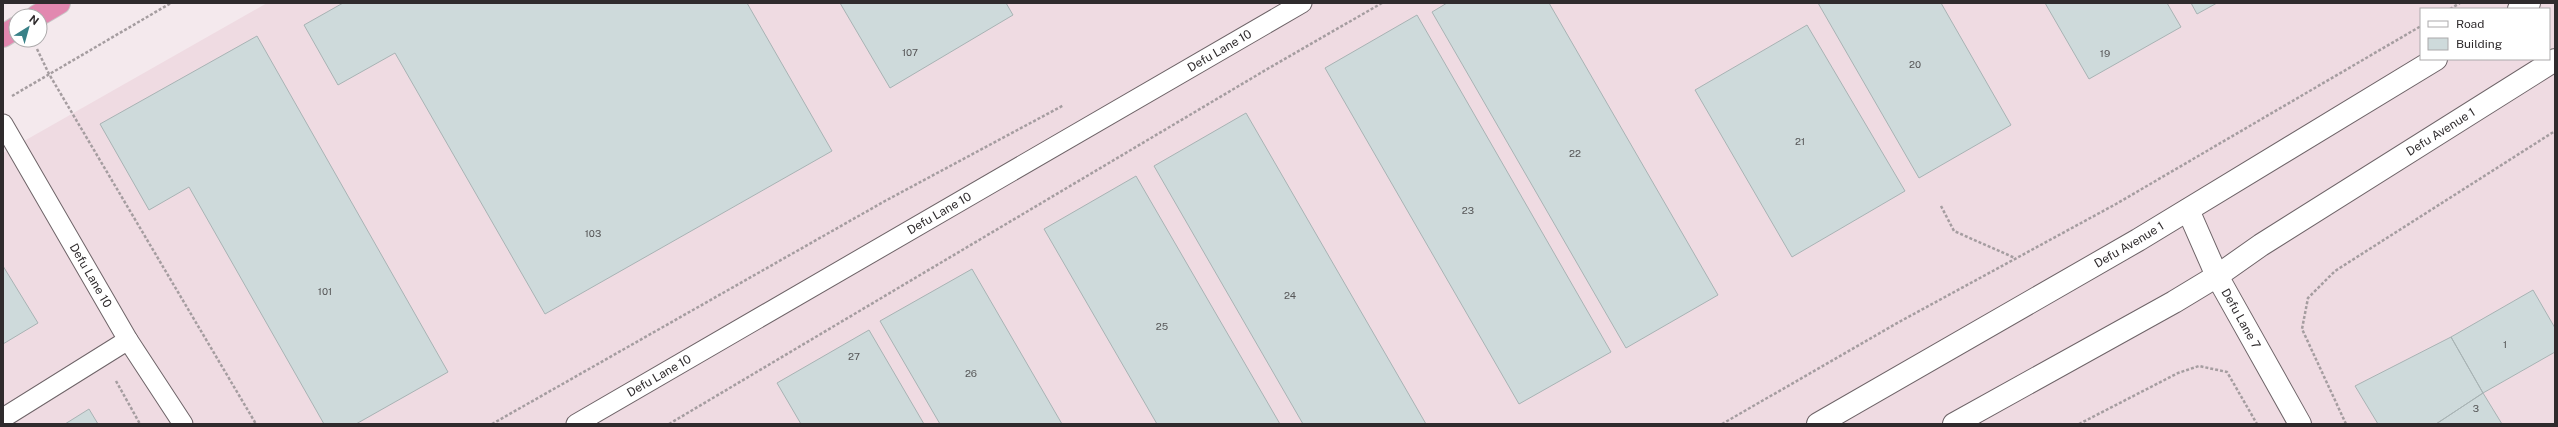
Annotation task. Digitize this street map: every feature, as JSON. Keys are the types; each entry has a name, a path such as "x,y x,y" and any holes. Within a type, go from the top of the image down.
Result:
{"highway":[{"path":"48,9 59,3"}],"main road":[{"name":"Defu Avenue 1","path":"1818,424 2188,210 2434,60"},
{"name":"Defu Avenue 1","path":"1954,424 2217,276 2261,245 2555,60"},
{"name":"Defu Lane 7","path":"2188,210 2217,276 2300,424"}],"lane":[{"name":"Defu Lane 10","path":"576,424 1302,3"},
{"name":"Defu Lane 10","path":"3,124 128,340 183,424"},
{"path":"3,418 128,340"}],"path":[{"path":"10,97 171,3"},
{"path":"669,424 1269,68 1382,3"},
{"path":"1722,424 2015,258 2116,204 2420,27"},
{"path":"36,48 49,74 256,424"},
{"path":"492,424 885,201 1070,102"},
{"path":"2346,424 2302,330 2308,298 2335,271 2555,132"},
{"path":"1941,206 1954,231 2015,258"},
{"path":"2079,424 2178,373 2199,366 2227,372 2258,424"}],"shaded area":[{"path":"267,3 2555,3 2555,424 3,424 3,153"}],"building":[{"path":"343,3 747,3 832,151 545,314 395,53 338,85 304,25"},
{"path":"840,3 1006,3 1013,15 890,88"},
{"path":"1447,3 1549,3 1718,295 1626,348 1432,12"},
{"path":"1818,3 1941,3 2011,125 1919,178"},
{"path":"2045,3 2167,3 2181,27 2089,79"},
{"path":"2191,3 2217,3 2197,14"},
{"path":"1417,15 1611,352 1519,404 1325,68"},
{"path":"1807,25 1905,191 1792,257 1695,90"},
{"path":"257,36 448,372 356,424 324,424 189,187 149,210 100,124"},
{"path":"1246,113 1426,424 1303,424 1154,166"},
{"path":"1136,176 1280,424 1157,424 1044,229"},
{"path":"3,266 38,323 3,344"},
{"path":"972,269 1062,424 940,424 880,321"},
{"path":"2533,290 2555,328 2555,352 2483,393 2451,337"},
{"path":"869,330 924,424 801,424 777,383"},
{"path":"2451,337 2483,393 2436,424 2378,424 2355,386"},
{"path":"2483,393 2502,424 2436,424"},
{"path":"89,409 98,424 65,424"}]}
